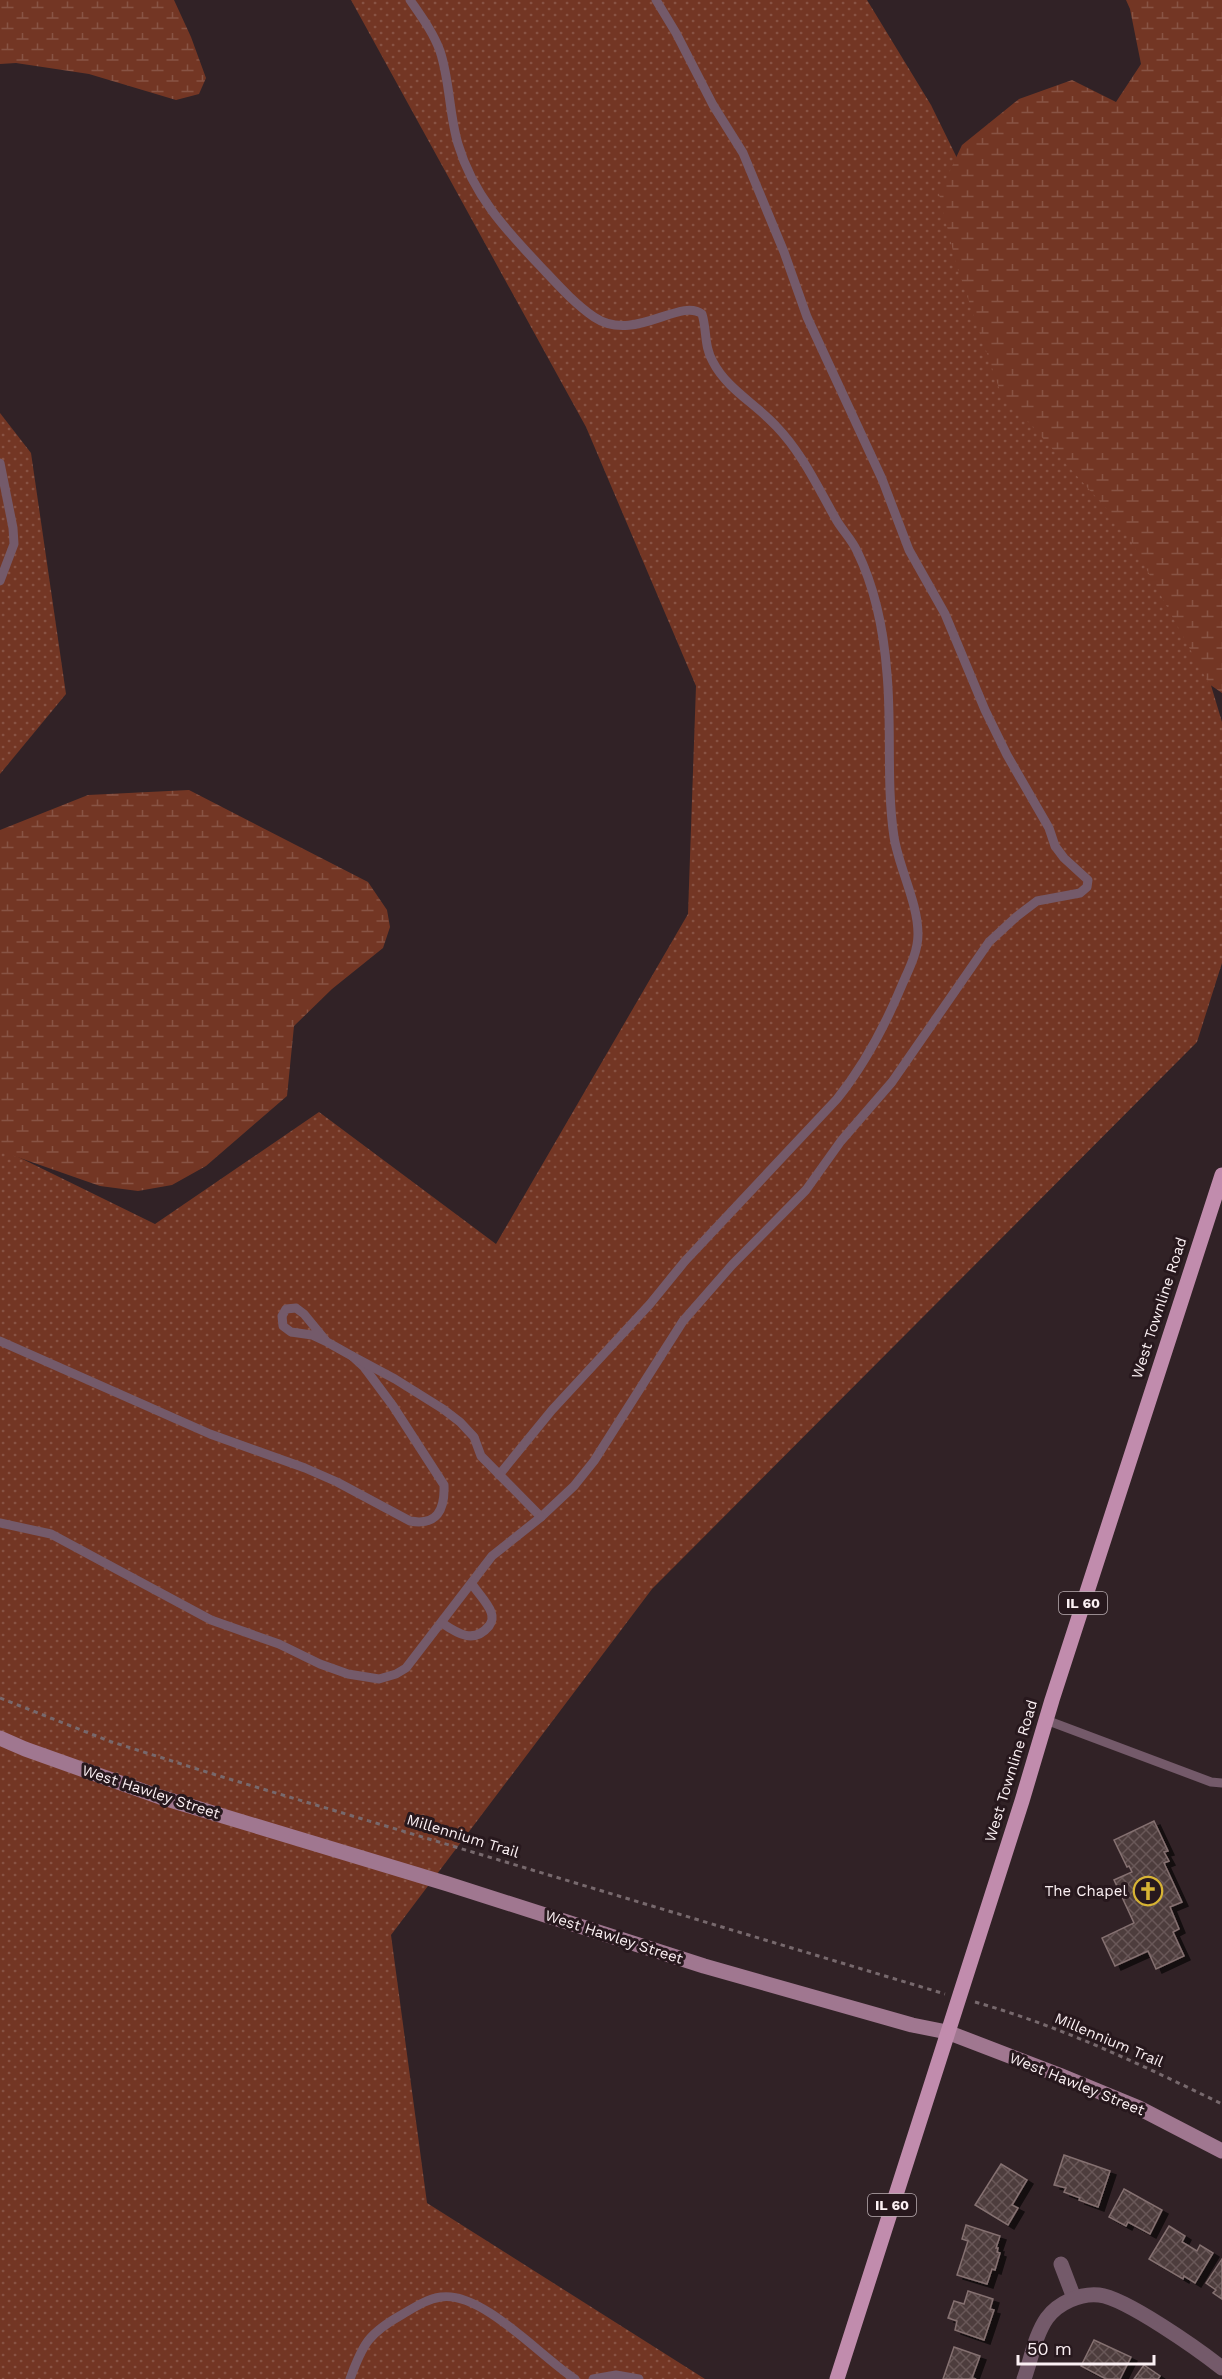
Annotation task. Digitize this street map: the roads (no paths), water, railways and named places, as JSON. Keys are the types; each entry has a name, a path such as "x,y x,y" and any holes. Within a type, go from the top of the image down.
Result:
{"main road":[{"name":"West Townline Road","path":"837,2379 1222,1175"}],"street":[{"name":"West Hawley Street","path":"0,1738 160,1797 459,1888 704,1966 912,2025 947,2032 1139,2108 1220,2146"},
{"path":"1061,2264 1074,2298"},
{"path":"1024,2379 1045,2320 1053,2310 1074,2298 1099,2295 1115,2299 1179,2337 1222,2368"}],"lane":[{"path":"410,0 429,28 439,49 444,66 452,121 469,175 480,196 510,234 565,292 596,319 609,324 625,326 645,324 688,309 697,310 702,314 707,346 722,377 776,425 795,447 856,549 874,597 882,636 887,675 891,812 894,840 914,910 918,933 913,959 896,1001 879,1037 856,1075 837,1099 685,1261 650,1304 552,1410 499,1474"},
{"path":"0,1523 51,1534 89,1557 211,1620 279,1644 320,1664 367,1679 379,1680 396,1674 406,1668 492,1556 562,1498 594,1461 683,1321 732,1265 806,1190 841,1141 892,1082 989,942 1016,916 1038,901 1080,893 1087,887 1088,880 1064,858 1055,846 1049,828 1007,755 985,710 945,614 909,550 882,479 807,317 780,242 743,153 713,105 676,33 656,0"},
{"path":"0,463 14,544 0,581"},
{"path":"327,1342 304,1314 296,1308 286,1309 282,1316 283,1326 291,1332 312,1335 327,1342 405,1385 460,1422 474,1437 482,1456 541,1517"},
{"path":"0,1341 210,1434 327,1477 410,1521 421,1523 434,1519 441,1509 444,1485 393,1406 364,1367 352,1356"},
{"path":"442,1623 458,1634 473,1637 479,1635 492,1622 491,1612 472,1584"},
{"path":"1046,1720 1211,1782 1222,1783"},
{"path":"350,2379 368,2339 383,2326 427,2300 454,2296 470,2301 522,2336 575,2379"},
{"path":"593,2379 616,2375 639,2379"}],"place":[{"name":"The Chapel","path":"1148,1891"}]}
